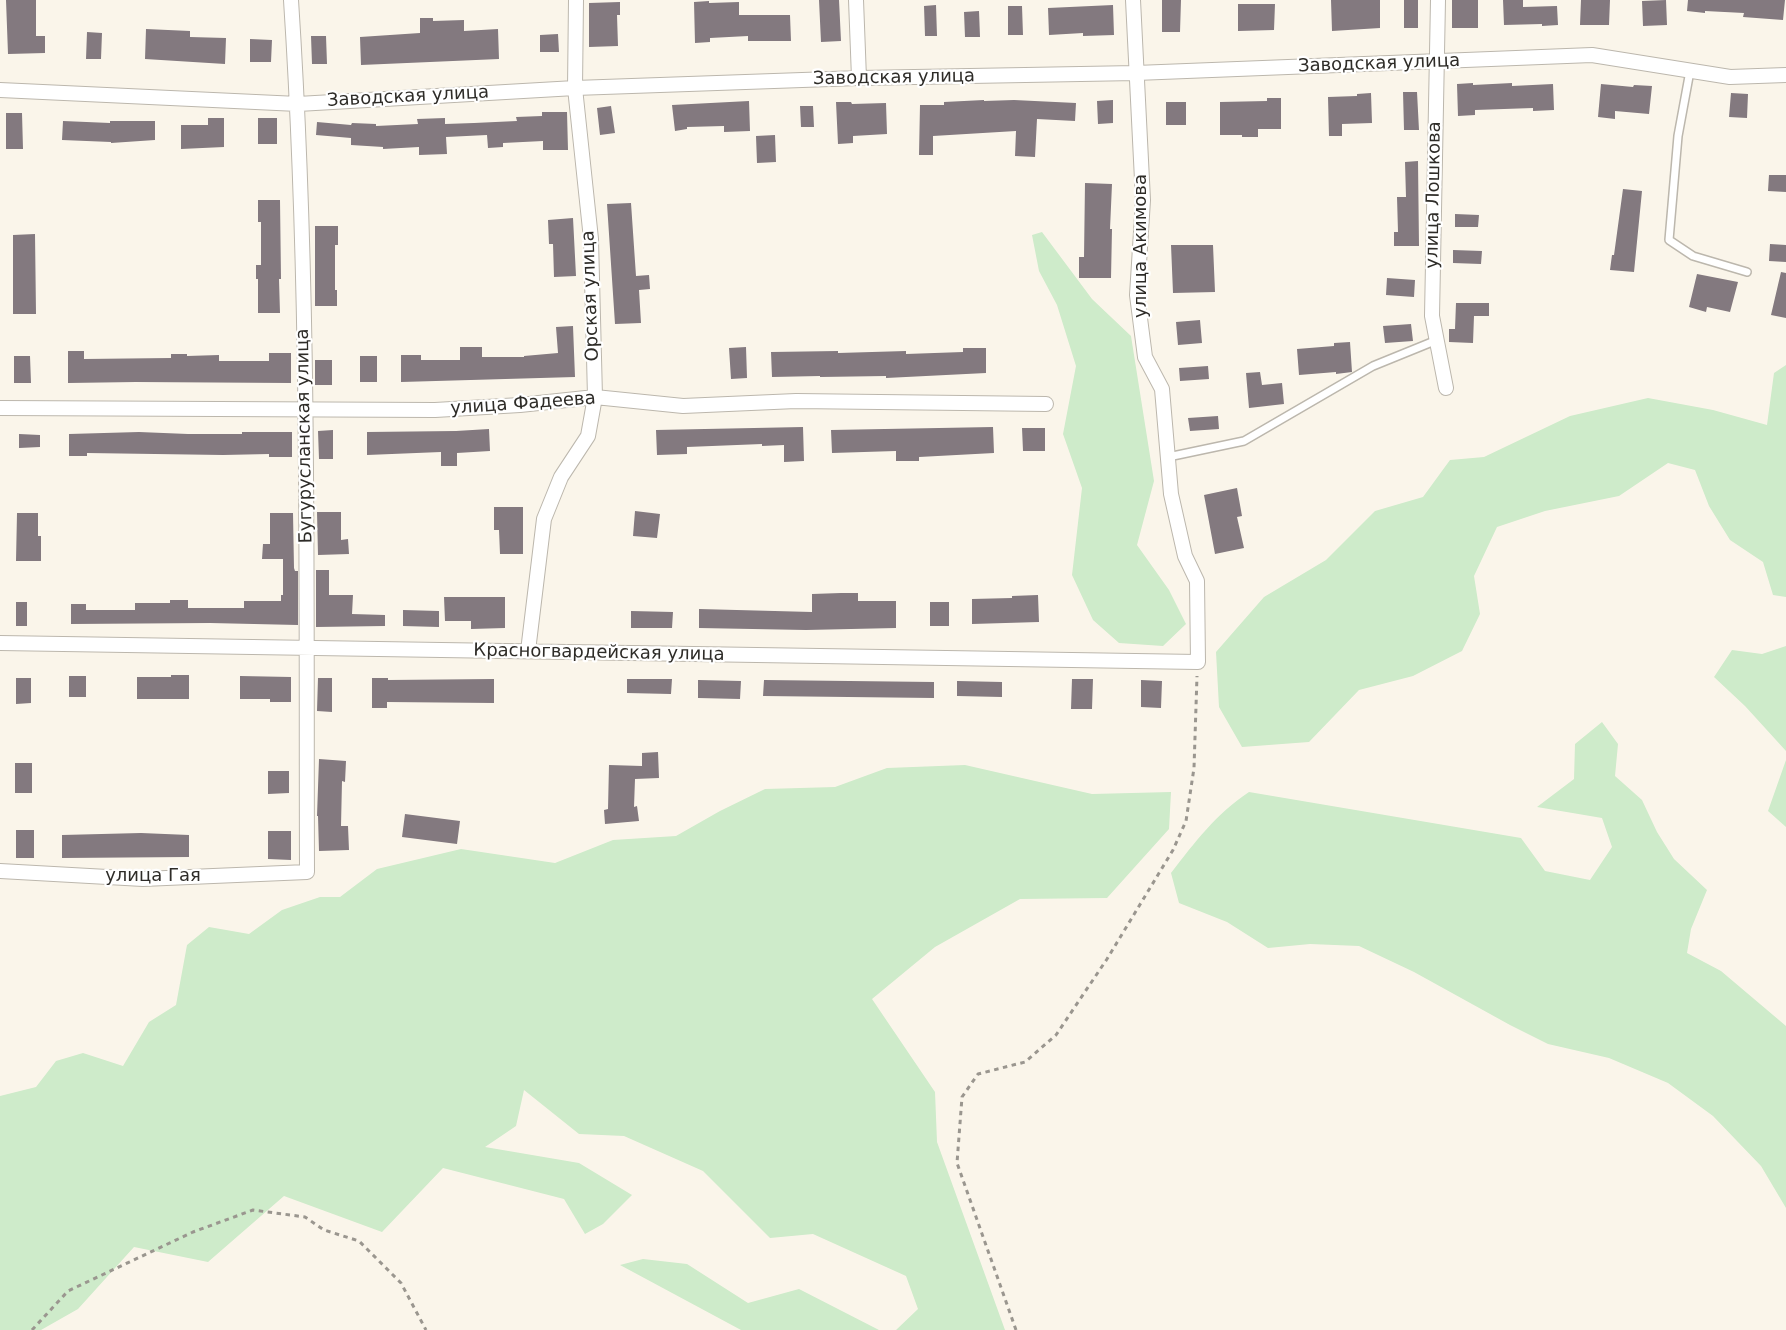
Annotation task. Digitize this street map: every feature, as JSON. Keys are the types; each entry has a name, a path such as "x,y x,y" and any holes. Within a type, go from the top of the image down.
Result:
{"street":[{"name":"Бугурусланская улица","path":"291,0 298,104 306,410 307,872"},
{"name":"Орская улица","path":"528,651 544,519 561,477 588,436 594,397 591,239 575,88 576,0"},
{"path":"856,0 859,78"},
{"name":"улица Акимова","path":"1133,0 1143,200 1137,295 1145,357 1162,389 1171,494 1185,556 1197,581 1198,662"},
{"name":"улица Лошкова","path":"1438,0 1432,316 1446,388"},
{"name":"Заводская улица","path":"0,90 298,104 575,88 859,78 1136,73 1592,55 1730,77 1786,75"},
{"name":"улица Фадеева","path":"0,408 435,410 520,405 594,397 683,406 796,401 1046,404"},
{"name":"Красногвардейская улица","path":"0,644 1198,662"},
{"name":"улица Гая","path":"0,871 143,879 307,872"}],"lane":[{"path":"1690,71 1678,136 1669,240 1693,256 1747,272"},
{"path":"1168,457 1244,441 1373,366 1437,340"}],"path":[{"path":"1016,1330 957,1163 962,1097 978,1074 1025,1062 1056,1035 1107,959 1173,850 1186,821 1194,768 1198,662"},
{"path":"32,1330 68,1291 193,1232 253,1210 305,1217 324,1230 359,1240 401,1282 426,1330"}],"green space":[{"path":"1042,232 1092,299 1131,336 1154,481 1137,545 1169,590 1186,624 1163,646 1119,643 1093,620 1072,575 1082,488 1063,434 1076,366 1057,305 1039,271 1032,235"},
{"path":"1786,365 1786,597 1773,595 1763,562 1730,540 1709,506 1695,470 1668,463 1619,496 1545,511 1497,527 1474,576 1480,614 1462,651 1413,676 1359,690 1309,742 1242,747 1219,707 1216,652 1264,597 1326,560 1375,511 1423,497 1450,460 1484,457 1570,416 1648,398 1713,410 1767,425 1774,373"},
{"path":"1786,646 1786,751 1745,706 1714,677 1732,650 1762,654"},
{"path":"1602,722 1618,744 1615,776 1642,800 1657,832 1674,859 1707,890 1691,929 1687,953 1721,971 1786,1026 1786,1208 1761,1166 1713,1116 1668,1083 1609,1058 1548,1044 1414,972 1359,946 1310,944 1268,948 1227,922 1179,903 1171,873 1216,819 1249,792 1521,838 1545,871 1590,880 1612,847 1602,818 1537,807 1574,779 1575,744"},
{"path":"1786,760 1786,827 1768,811"},
{"path":"965,765 1092,794 1171,792 1169,829 1107,898 1020,899 935,947 872,999 935,1092 937,1142 1005,1330 896,1330 918,1309 906,1276 813,1234 770,1238 703,1171 624,1136 579,1134 524,1090 516,1126 485,1147 579,1163 632,1195 603,1224 585,1234 564,1199 443,1168 382,1232 284,1196 208,1262 134,1247 78,1309 41,1330 0,1330 0,1096 36,1087 56,1061 83,1053 123,1066 149,1022 176,1005 187,945 209,927 249,934 282,910 320,897 340,897 377,869 461,849 555,863 613,840 676,836 765,789 835,787 887,768"},
{"path":"643,1259 687,1264 748,1303 799,1289 879,1330 741,1330 620,1265"}],"building":[{"path":"6,0 36,0 36,36 45,36 45,53 8,54"},
{"path":"819,0 839,0 841,41 821,42"},
{"path":"1162,0 1181,0 1180,32 1162,32"},
{"path":"1331,0 1380,0 1380,28 1332,31"},
{"path":"1404,0 1418,0 1418,28 1404,28"},
{"path":"1452,0 1478,0 1478,28 1452,28"},
{"path":"1503,0 1523,0 1523,7 1557,6 1558,25 1504,25"},
{"path":"1581,0 1610,0 1609,25 1580,25"},
{"path":"1666,0 1667,25 1643,26 1642,1"},
{"path":"1688,0 1785,0 1783,20 1743,17 1744,13 1687,11"},
{"path":"709,1 709,3 739,2 739,15 790,15 791,41 748,41 748,36 710,38 710,42 695,43 694,2"},
{"path":"620,2 620,15 617,15 618,46 589,47 589,3"},
{"path":"1238,4 1275,4 1274,30 1238,31"},
{"path":"936,5 937,36 925,36 924,6"},
{"path":"1113,5 1114,35 1083,36 1083,33 1049,35 1048,8"},
{"path":"1008,6 1022,6 1023,35 1008,35"},
{"path":"979,11 980,37 965,37 964,12"},
{"path":"420,18 433,18 433,21 464,20 464,31 498,29 499,59 361,65 360,37 420,33"},
{"path":"146,29 190,31 190,37 226,38 225,64 145,59"},
{"path":"87,32 102,33 101,59 86,59"},
{"path":"558,34 559,52 540,52 540,35"},
{"path":"311,36 326,36 327,64 312,64"},
{"path":"250,39 272,40 271,62 250,62"},
{"path":"1473,83 1473,85 1512,83 1512,86 1553,84 1554,110 1533,111 1533,108 1475,110 1475,115 1458,116 1457,84"},
{"path":"1601,84 1652,86 1649,114 1615,111 1615,119 1598,117"},
{"path":"1403,92 1417,92 1419,130 1404,130"},
{"path":"1371,93 1372,123 1342,124 1342,136 1329,136 1328,97"},
{"path":"1731,93 1748,94 1747,118 1729,117"},
{"path":"1267,98 1281,98 1281,129 1258,129 1258,137 1220,135 1220,102 1267,101"},
{"path":"984,100 1076,103 1075,121 1037,119 1035,157 1015,156 1016,131 933,136 933,155 919,155 920,105 944,105 944,102"},
{"path":"1113,100 1113,123 1098,124 1097,101"},
{"path":"749,101 750,131 724,132 724,126 687,127 687,129 675,131 672,105"},
{"path":"836,102 886,103 887,134 853,136 853,143 838,144"},
{"path":"1166,102 1186,102 1186,125 1166,125"},
{"path":"611,106 615,133 600,135 597,108"},
{"path":"800,106 813,106 814,127 801,127"},
{"path":"542,112 567,112 568,150 543,150 543,141 503,143 503,147 488,148 487,135 446,137 447,154 419,155 419,147 383,149 383,147 351,145 351,138 316,135 317,122 351,125 352,123 376,124 376,126 418,124 417,119 445,118 445,124 474,123 517,121 516,117 542,116"},
{"path":"6,113 22,113 23,149 6,149"},
{"path":"208,118 224,118 224,147 181,149 181,125 208,125"},
{"path":"258,118 277,118 277,144 258,144"},
{"path":"63,121 110,123 110,121 155,121 155,140 111,143 62,140"},
{"path":"775,135 776,162 757,163 756,136"},
{"path":"1418,161 1419,246 1394,246 1394,232 1398,232 1397,197 1406,197 1405,162"},
{"path":"1769,175 1786,175 1786,192 1768,191"},
{"path":"1085,183 1112,184 1111,278 1079,278 1079,257 1084,257"},
{"path":"1623,189 1642,191 1634,272 1610,270"},
{"path":"258,200 280,200 280,313 258,313 256,265 261,265 261,222 258,222"},
{"path":"631,203 636,276 649,275 650,289 639,290 641,323 615,324 607,204"},
{"path":"1455,214 1479,215 1478,227 1455,227"},
{"path":"573,218 576,276 554,277 553,244 549,244 548,220"},
{"path":"315,226 338,226 338,245 335,245 337,306 315,306"},
{"path":"35,234 36,314 13,314 13,235"},
{"path":"1770,244 1786,245 1786,262 1769,261"},
{"path":"1171,245 1213,245 1215,292 1173,293"},
{"path":"1453,250 1482,251 1481,264 1453,263"},
{"path":"1781,272 1786,273 1786,318 1771,315"},
{"path":"1697,274 1738,282 1730,312 1707,307 1706,312 1689,307"},
{"path":"1387,278 1415,280 1414,297 1386,295"},
{"path":"1456,303 1489,303 1489,316 1474,316 1473,343 1449,342 1449,329 1455,329"},
{"path":"1200,320 1202,343 1178,345 1176,322"},
{"path":"1411,324 1413,341 1385,343 1383,326"},
{"path":"573,326 575,377 401,382 401,355 421,355 421,360 460,360 460,347 482,347 482,357 524,357 558,353 556,327"},
{"path":"1350,342 1352,372 1299,375 1297,349 1334,346 1334,343"},
{"path":"746,347 747,378 731,379 729,348"},
{"path":"963,348 986,348 986,373 886,378 886,376 772,377 771,352 906,351 906,354 963,352"},
{"path":"68,351 84,351 84,359 171,358 171,354 187,354 187,356 219,355 219,361 269,361 269,353 291,353 291,383 68,383"},
{"path":"14,356 30,356 31,383 14,383"},
{"path":"360,356 377,356 377,382 360,382"},
{"path":"315,360 332,360 332,385 315,385"},
{"path":"1208,366 1209,379 1180,381 1179,368"},
{"path":"1260,372 1262,385 1282,383 1284,404 1249,408 1246,373"},
{"path":"1218,416 1219,429 1190,431 1188,418"},
{"path":"803,427 804,461 784,462 784,445 762,446 762,444 687,447 687,454 657,455 656,430"},
{"path":"993,427 994,453 919,457 919,461 896,461 896,451 832,453 831,430"},
{"path":"1022,428 1045,428 1045,451 1023,451"},
{"path":"489,429 490,451 457,453 457,466 441,466 441,452 367,455 367,432"},
{"path":"333,430 333,459 319,459 318,431"},
{"path":"139,432 242,434 242,432 292,432 292,457 269,457 269,454 87,453 87,456 69,456 69,434"},
{"path":"19,434 40,435 40,447 19,448"},
{"path":"1237,488 1242,516 1237,517 1244,548 1215,554 1204,495"},
{"path":"494,507 523,507 523,554 500,554 499,530 494,530"},
{"path":"635,511 660,514 657,538 633,536"},
{"path":"317,512 341,512 341,540 348,539 349,554 318,555"},
{"path":"17,513 38,513 41,561 16,561"},
{"path":"270,513 293,513 294,568 298,571 298,625 71,624 71,604 86,604 86,610 135,610 135,603 170,603 170,600 188,600 188,608 244,608 244,601 281,601 283,559 262,559 263,544 270,544"},
{"path":"316,570 329,570 329,595 353,595 352,614 385,615 385,626 316,627"},
{"path":"858,593 858,601 896,601 896,628 806,630 699,628 699,609 812,612 812,594"},
{"path":"1038,595 1039,622 972,624 972,599"},
{"path":"444,597 505,597 505,628 471,629 471,621 445,621"},
{"path":"16,602 27,602 27,626 16,626"},
{"path":"930,602 949,602 949,626 930,626"},
{"path":"403,610 439,611 439,627 403,626"},
{"path":"631,611 673,612 672,628 631,628"},
{"path":"171,675 189,675 189,699 137,699 137,677 171,677"},
{"path":"69,676 86,676 86,697 69,697"},
{"path":"240,676 291,677 291,702 240,699"},
{"path":"16,678 31,678 31,703 16,704"},
{"path":"318,678 332,678 332,712 317,711"},
{"path":"372,678 388,678 388,680 494,679 494,703 387,702 387,708 372,708"},
{"path":"627,679 672,679 671,694 627,693"},
{"path":"1072,679 1093,679 1092,709 1071,709"},
{"path":"698,680 741,681 740,699 698,698"},
{"path":"764,680 934,682 934,698 763,696"},
{"path":"1141,680 1162,681 1161,708 1141,707"},
{"path":"957,681 1002,682 1002,697 957,696"},
{"path":"658,752 659,778 635,779 634,807 637,806 639,821 605,824 604,810 608,809 609,765 642,766 642,753"},
{"path":"319,759 346,761 345,782 342,781 341,826 348,826 349,850 319,851 317,816"},
{"path":"15,763 32,763 32,793 15,793"},
{"path":"268,771 289,771 289,793 268,794"},
{"path":"405,814 460,821 457,844 402,837"},
{"path":"16,830 34,830 34,858 16,858"},
{"path":"268,831 291,831 291,860 268,859"},
{"path":"141,833 189,835 189,857 62,858 62,835"}]}
